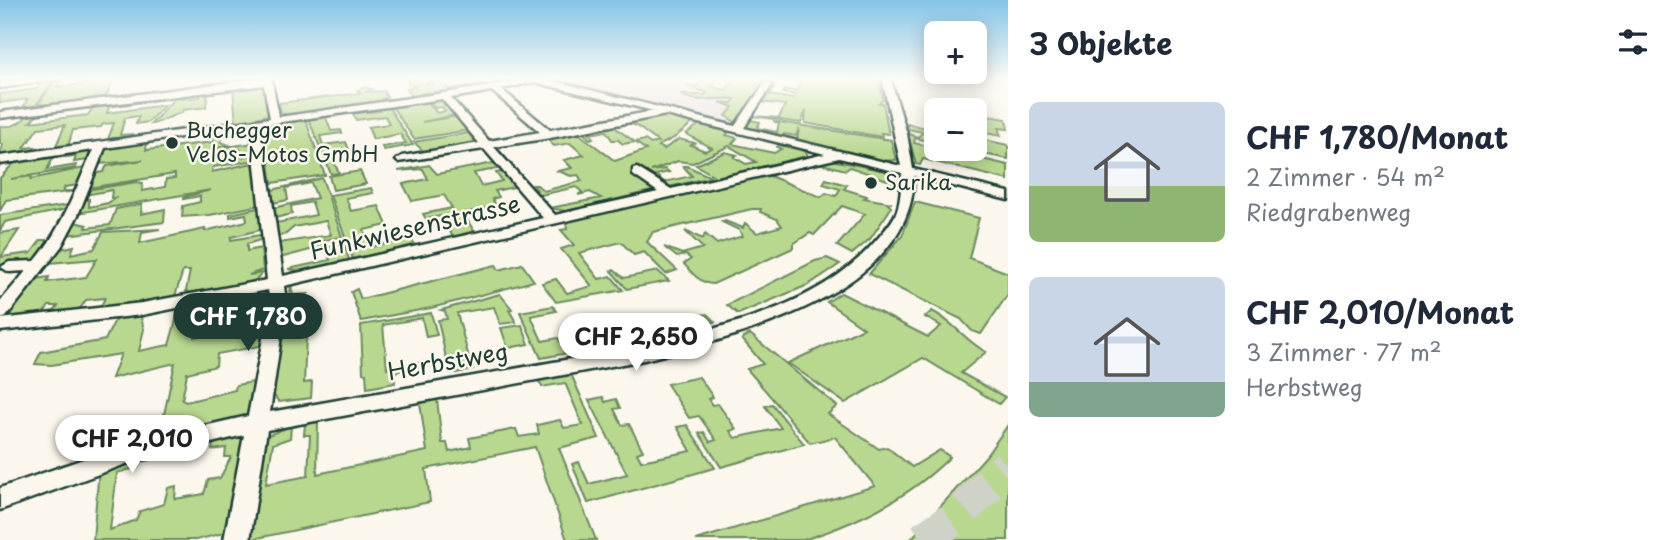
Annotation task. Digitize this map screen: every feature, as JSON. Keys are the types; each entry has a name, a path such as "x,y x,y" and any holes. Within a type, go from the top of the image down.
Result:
{"street":[{"path":"0,115 90,103"},
{"path":"272,103 275,120"},
{"path":"0,160 380,103"},
{"path":"450,103 552,220"},
{"path":"512,103 550,135"},
{"path":"630,103 1008,196"},
{"path":"737,131 756,103"},
{"name":"Herbstweg","path":"0,499 128,453 256,424 614,358 711,337 750,324 833,285 881,248 897,226 904,209 909,173 892,103"},
{"path":"402,160 664,112"},
{"path":"236,540 278,302 256,123"},
{"path":"0,313 45,269 100,146"},
{"name":"Funkwiesenstrasse","path":"0,325 142,309 276,284 836,155"},
{"path":"486,162 500,160"},
{"path":"637,172 669,193"},
{"path":"9,267 45,269"}],"shaded area":[{"path":"642,103 753,103 739,124 734,126"}],"green space":[{"path":"25,103 37,103 33,109 22,109"},
{"path":"136,103 109,107 107,113 165,105 148,122 136,124 139,116 125,118 120,135 133,134 132,137 108,139 114,123 103,124 101,127 73,130 68,146 55,148 65,125 38,128 24,148 35,147 32,152 0,156 3,144 0,144 0,126 18,123 28,114 38,113 30,122 88,115 92,109 88,107"},
{"path":"170,103 207,103 206,107 183,110 182,113 151,124"},
{"path":"234,103 268,103 271,114 236,123"},
{"path":"279,103 375,103 290,115 281,113"},
{"path":"429,103 437,113 445,111 442,107 435,108 431,103 446,103 456,115 422,122 458,116 470,130 414,139 391,105"},
{"path":"723,103 751,103 738,124 726,116 733,107"},
{"path":"771,103 883,103 889,134 881,133 882,137 805,123 806,111 801,123 753,116 779,118 785,105"},
{"path":"388,106 413,145 384,150 382,147 406,143 400,134 373,139 368,127 389,124 385,116 356,120 353,113 380,111 379,107"},
{"path":"325,115 331,131 341,130 342,133 320,136 323,145 346,142 351,155 332,158 339,173 331,174 308,118"},
{"path":"665,116 695,121 674,138 658,146 664,149 679,139 695,143 691,145 705,151 712,148 686,134 701,123 731,130 726,135 737,138 732,144 774,153 781,149 777,147 779,145 805,151 808,156 716,177 696,165 725,152 737,155 734,157 746,164 756,162 729,146 693,163 678,161 651,171 665,169 669,172 656,175 664,182 692,176 683,166 711,177 566,211 550,208 601,198 590,192 578,195 582,192 576,187 541,195 533,191 537,190 533,185 544,191 582,181 578,175 571,176 558,171 572,168 564,160 584,155 570,143 554,146 546,138 578,133 615,161 646,150 635,142 658,142 637,126 627,123"},
{"path":"987,116 1006,119 1008,129 998,128 1001,136 987,133"},
{"path":"305,118 325,175 272,183 263,127"},
{"path":"750,120 760,122 757,128 777,132 779,123 773,121 891,140 896,160 883,161 797,141 799,128 796,136 784,134 783,137 747,127"},
{"path":"908,124 924,127 924,140 915,138 914,143 924,145 924,159 920,165 916,164 908,134 918,137 923,132 907,129"},
{"path":"613,126 635,142 623,144 612,140 606,131 590,134 593,138 590,139 582,132"},
{"path":"468,133 477,143 424,152 414,142"},
{"path":"223,134 221,142 229,145 213,149 254,143 254,152 240,154 240,149 226,151 224,160 255,155 256,160 213,167 212,172 257,162 261,205 210,215 182,217 183,206 200,202 200,196 184,197 211,190 78,213 83,201 89,199 89,207 108,203 115,198 111,198 112,190 85,195 87,190 137,182 143,183 142,191 165,187 166,179 175,178 175,174 88,188 93,174 103,172 107,166 143,160 100,164 102,151 108,146 147,141 146,150 213,142 214,135"},
{"path":"987,141 1008,145 1008,159 987,155"},
{"path":"92,152 88,160 74,162 76,156 53,158 47,170 77,165 76,168 11,179 32,176 31,179 84,168 78,185 65,187 63,191 76,191 6,200 0,211 0,178 13,164 10,162"},
{"path":"832,160 885,171 896,178 896,183 850,167 846,170 817,163"},
{"path":"987,160 1008,165 1008,180 931,161"},
{"path":"498,162 502,168 474,173 481,186 502,181 496,173 506,171 518,186 495,191 499,197 492,199 497,206 463,213 474,231 453,237 441,216 426,219 423,214 452,208 444,195 412,201 403,184 428,179 423,169 398,171 429,165 437,174"},
{"path":"360,171 366,184 333,190 329,176"},
{"path":"765,174 821,197 826,193 836,196 840,189 823,184 826,179 847,185 844,189 867,196 864,198 892,203 887,203 891,207 870,239 852,254 837,246 865,214 842,206 814,235 810,233 793,244 793,248 713,284 701,280 690,271 684,264 691,259 686,255 677,257 664,247 682,254 703,248 685,231 703,239 705,234 717,244 743,236 739,230 722,222 725,221 743,228 745,223 757,233 782,226 777,219 760,212 761,209 752,209 653,232 647,242 677,270 666,274 644,252 634,255 621,242 579,253 599,279 611,276 623,290 556,302 542,283 556,279 567,293 592,286 561,249 574,245 561,230 567,229 566,220"},
{"path":"322,178 342,237 324,240 325,246 280,258 279,243 331,235 326,221 294,227 286,234 278,236 276,223 316,215 312,202 291,206 292,214 275,218 273,208 317,198 311,183 286,188 288,200 273,203 272,190"},
{"path":"371,188 373,193 346,198 351,211 379,206 387,225 364,230 370,247 412,239 415,245 353,259 330,195"},
{"path":"915,202 979,218 969,258 1008,273 1008,294 981,334 972,331 961,319 869,274 902,236"},
{"path":"142,204 141,214 165,209 164,222 67,235 74,222 87,225 86,228 110,225 116,209"},
{"path":"69,205 68,209 5,222 0,231 0,215"},
{"path":"262,209 264,229 231,237 231,240 260,235 260,240 247,244 247,251 261,248 263,270 249,275 263,273 253,282 190,293 186,291 190,271 183,271 175,296 100,308 105,298 86,300 79,310 53,313 58,306 49,306 43,314 13,317 9,311 36,279 49,277 47,282 86,277 97,259 48,263 57,250 74,246 71,254 94,249 103,232 160,229 142,232 140,243 205,231 247,221 246,214 230,217 230,214"},
{"path":"19,230 1,257 31,253 41,240 53,240 37,261 0,270 0,233"},
{"path":"344,243 349,260 301,271 288,269 330,260 326,247"},
{"path":"827,258 840,264 808,285 738,314 727,305 815,261"},
{"path":"522,264 534,281 431,308 361,321 351,292 357,289 361,299 496,265 499,270"},
{"path":"614,270 624,278 658,271 669,281 627,289 611,271"},
{"path":"291,286 293,295 308,294 304,299 301,337 306,337 304,383 312,382 311,398 279,402 273,394"},
{"path":"841,293 928,337 941,326 925,317 932,311 940,315 986,352 961,373 1005,397 999,404 923,358 845,403 788,363 864,328 827,302"},
{"path":"500,294 512,309 509,310 516,322 500,324 494,307 457,313 469,358 474,358 475,362 466,364 467,368 474,369 456,373 452,358 446,358 438,320 447,319 445,311 441,310"},
{"path":"205,302 205,324 199,324 195,337 210,333 211,322 228,318 228,324 267,315 265,345 217,354 216,366 187,373 182,400 186,402 235,390 236,385 258,381 249,415 242,419 159,438 175,363 112,378 121,354 51,365 35,364 41,352 105,340 115,320 143,313 141,318 144,329 139,351 169,345 179,310 187,309 188,305"},
{"path":"553,306 556,311 531,316 542,341 558,338 561,343 569,342 567,337 578,334 581,339 623,331 621,326 626,325 629,330 675,320 673,316 682,314 686,318 707,314 715,322 664,335 541,358 520,312"},
{"path":"431,313 437,335 426,337 422,318 383,325 387,368 427,362 427,366 394,372 395,383 367,388 366,373 363,373 361,325"},
{"path":"522,325 529,344 508,348 501,328"},
{"path":"750,334 837,406 828,414 879,449 887,447 912,467 940,450 950,457 917,485 882,508 803,540 696,540 875,486 835,437 810,443 747,369 763,364 742,339"},
{"path":"571,374 599,438 559,448 596,540 567,540 535,447 426,469 430,502 248,540 266,436 291,426 290,438 273,444 266,484 308,476 310,435 304,435 305,423 318,421 317,474 427,451 420,403 437,399 442,443 447,443 449,452 471,447 469,438 516,429 519,437 539,434 537,425 560,420 564,428 583,425 565,383 542,387 538,380"},
{"path":"699,377 713,397 708,399 712,405 718,404 736,429 730,431 735,438 781,428 765,406 772,404 804,444 721,467 699,433 704,432 710,442 716,440 699,416 689,418 667,384"},
{"path":"603,397 605,402 616,399 620,408 614,409 622,425 629,424 643,451 637,453 641,461 691,451 677,427 687,425 715,468 588,503 572,464 579,462 589,484 627,474 589,400"},
{"path":"1008,425 1008,540 910,540 986,456"},
{"path":"241,436 247,439 228,532 196,540 93,540 99,468 140,456 138,467 117,473 110,530 136,520 140,511 164,504 168,488 176,486 175,499 204,494 208,480 220,478 231,457 225,457 226,448 212,450 213,444 221,439"}],"tunnel":[{"path":"922,540 953,519 1008,466"}],"place":[{"name":"Buchegger Velos-Motos GmbH","path":"172,143"},
{"name":"Sarika","path":"871,183"}]}
